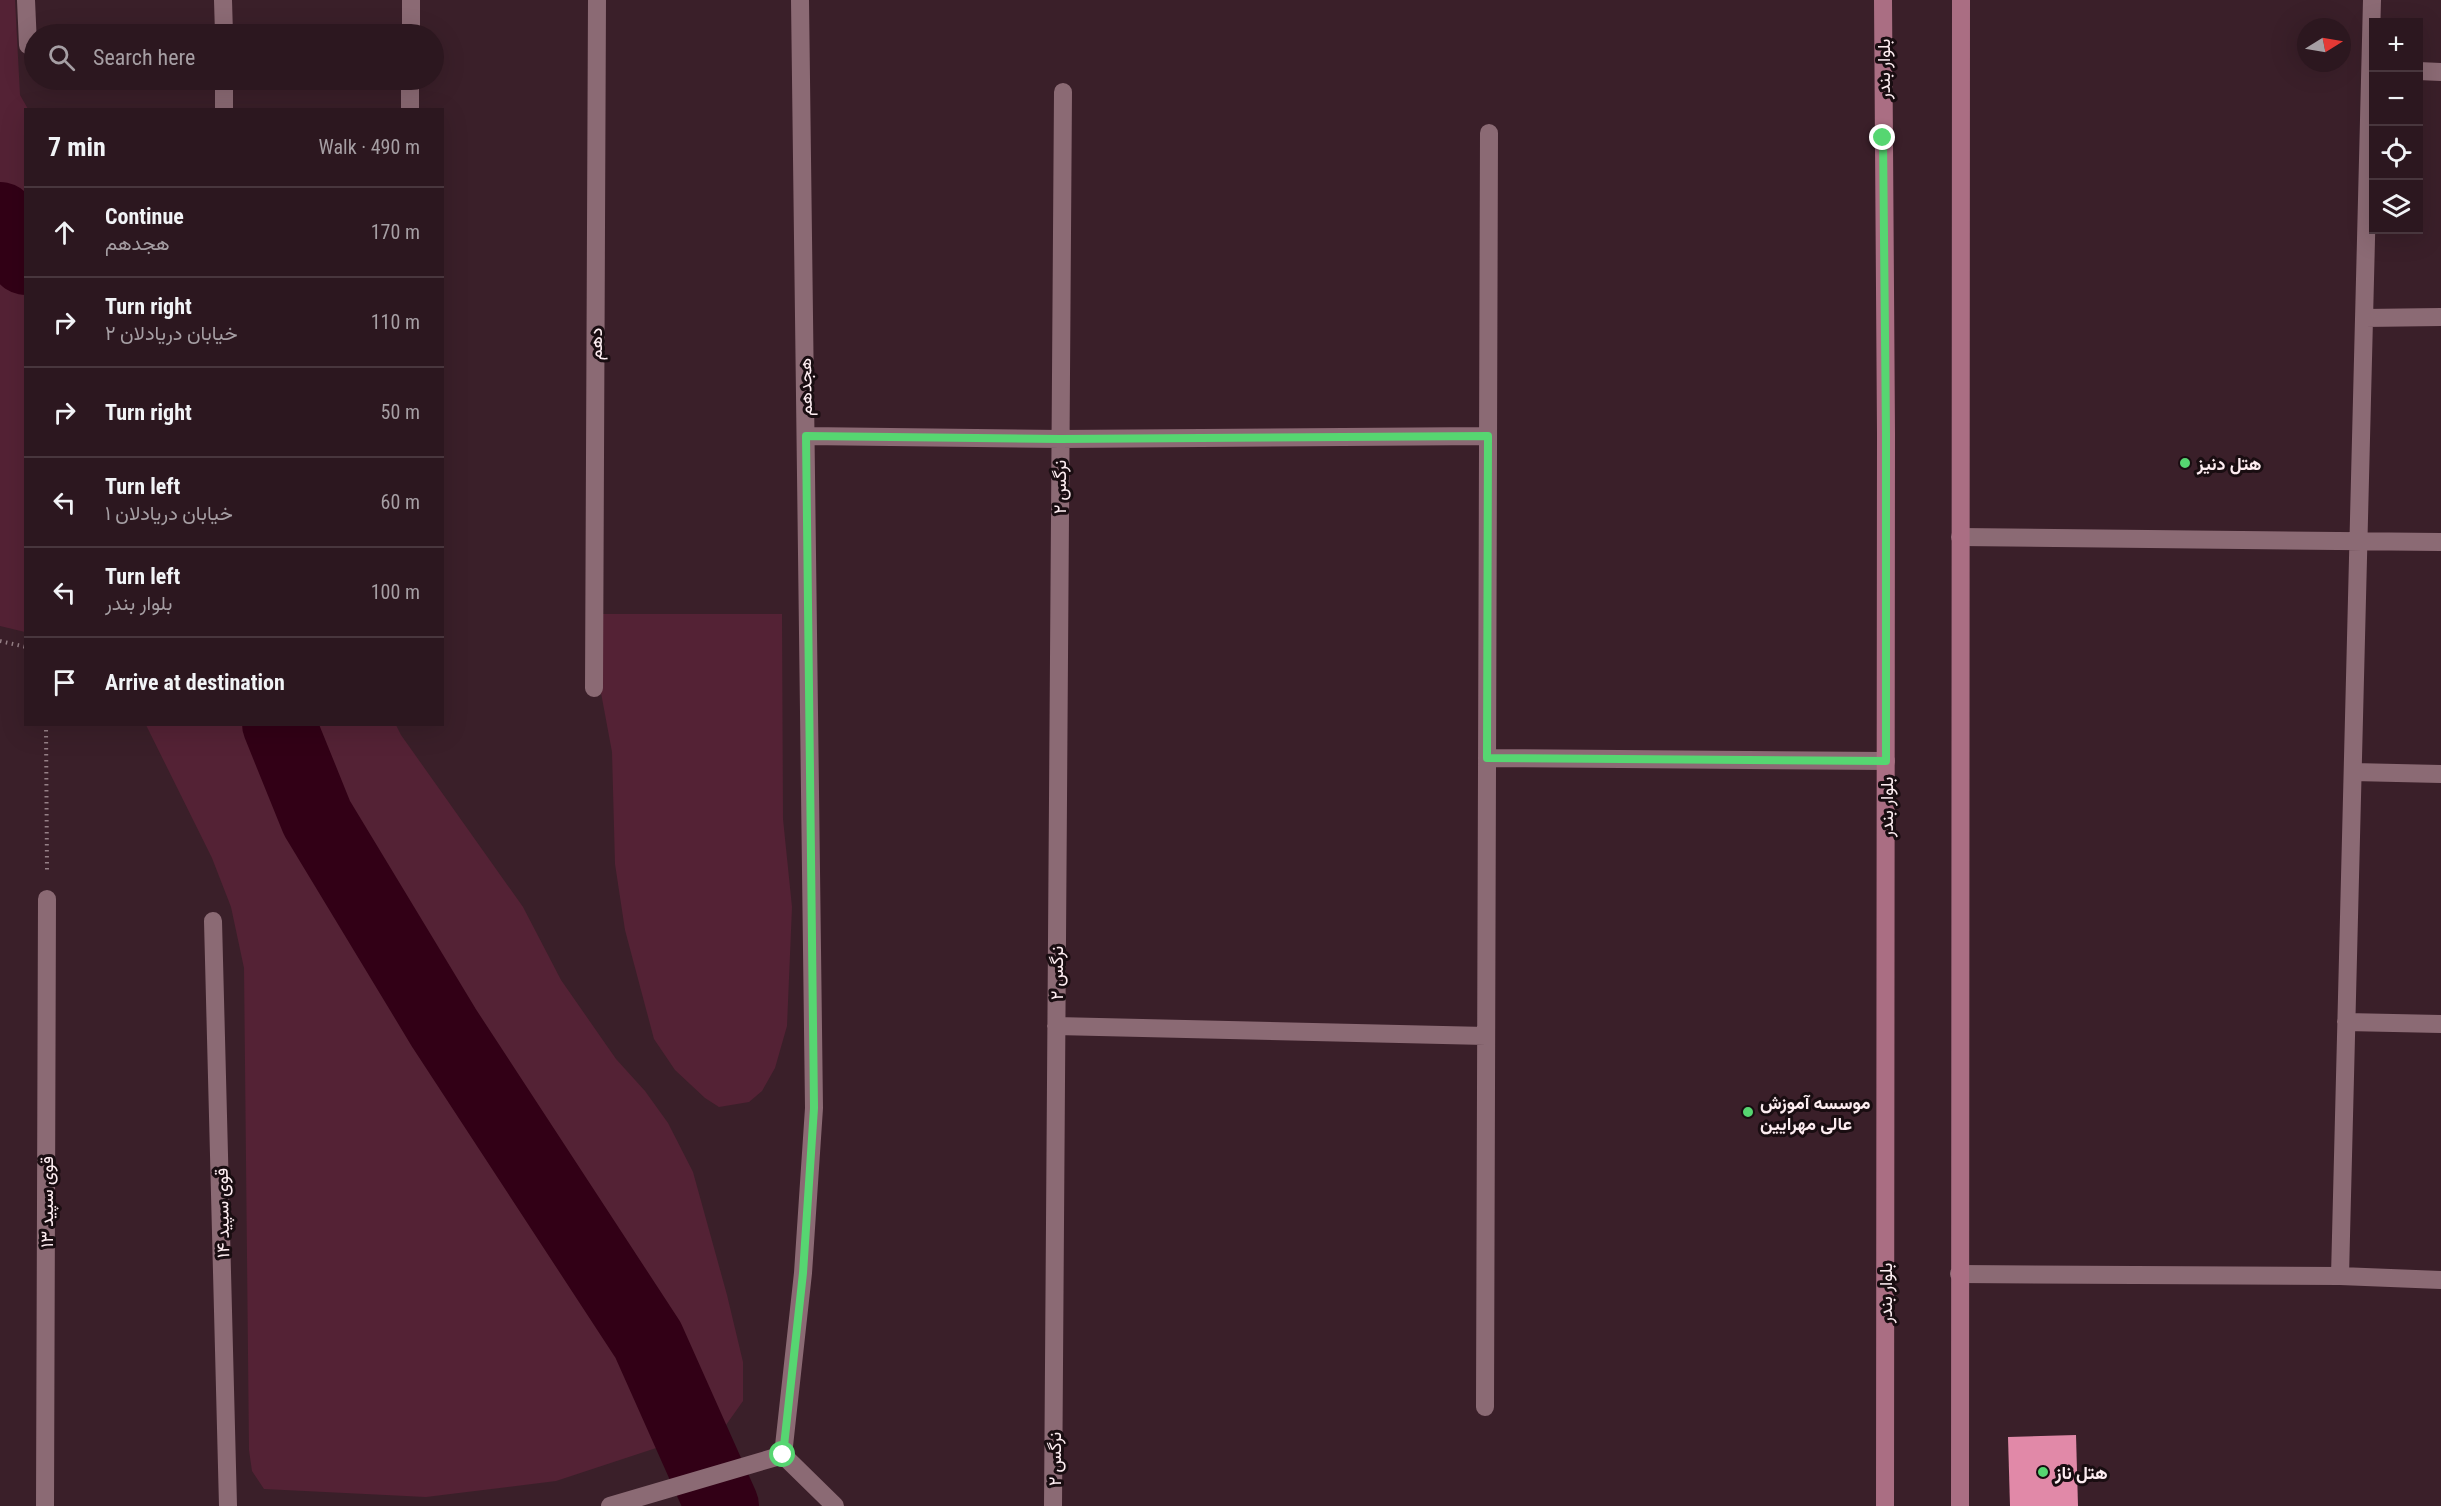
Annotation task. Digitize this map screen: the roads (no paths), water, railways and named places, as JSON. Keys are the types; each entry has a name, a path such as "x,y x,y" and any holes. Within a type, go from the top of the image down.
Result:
{"main road":[{"name":"بلوار بندر","path":"1883,0 1886,761 1885,1506"},
{"path":"1960,1506 1962,0"}],"street":[{"path":"26,0 27,24"},
{"path":"224,0 224,24"},
{"path":"411,0 411,24"},
{"name":"دهم","path":"594,688 597,0"},
{"name":"هجدهم","path":"783,1455 803,1273 814,1108 800,0"},
{"path":"2372,0 2372,18"},
{"path":"2423,71 2441,72"},
{"path":"2340,1276 2372,72"},
{"path":"224,90 224,108"},
{"path":"410,108 411,90"},
{"name":"نرگس ۲","path":"1053,1506 1063,92"},
{"path":"1485,1407 1489,133"},
{"path":"2365,318 2441,317"},
{"path":"806,436 1060,439 1488,436"},
{"path":"1960,537 2359,543 2441,542"},
{"path":"1487,758 1886,761"},
{"path":"2353,772 2441,774"},
{"name":"قوی سپید ۱۳","path":"45,1506 47,898"},
{"name":"قوی سپید ۱۴","path":"213,921 217,1004 228,1506"},
{"path":"2346,1022 2441,1024"},
{"path":"1056,1026 1486,1036"},
{"path":"1959,1274 2340,1276 2441,1280"},
{"path":"610,1506 637,1496 783,1455 836,1506"}],"waterway":[{"path":"0,219 24,255"},
{"path":"280,726 317,818 444,1028 648,1340 722,1506"}],"place":[{"name":"هتل دنیز","path":"2185,463"},
{"name":"موسسه آموزش عالی مهرایین","path":"1748,1112"},
{"name":"هتل ناز","path":"2043,1472"}]}
